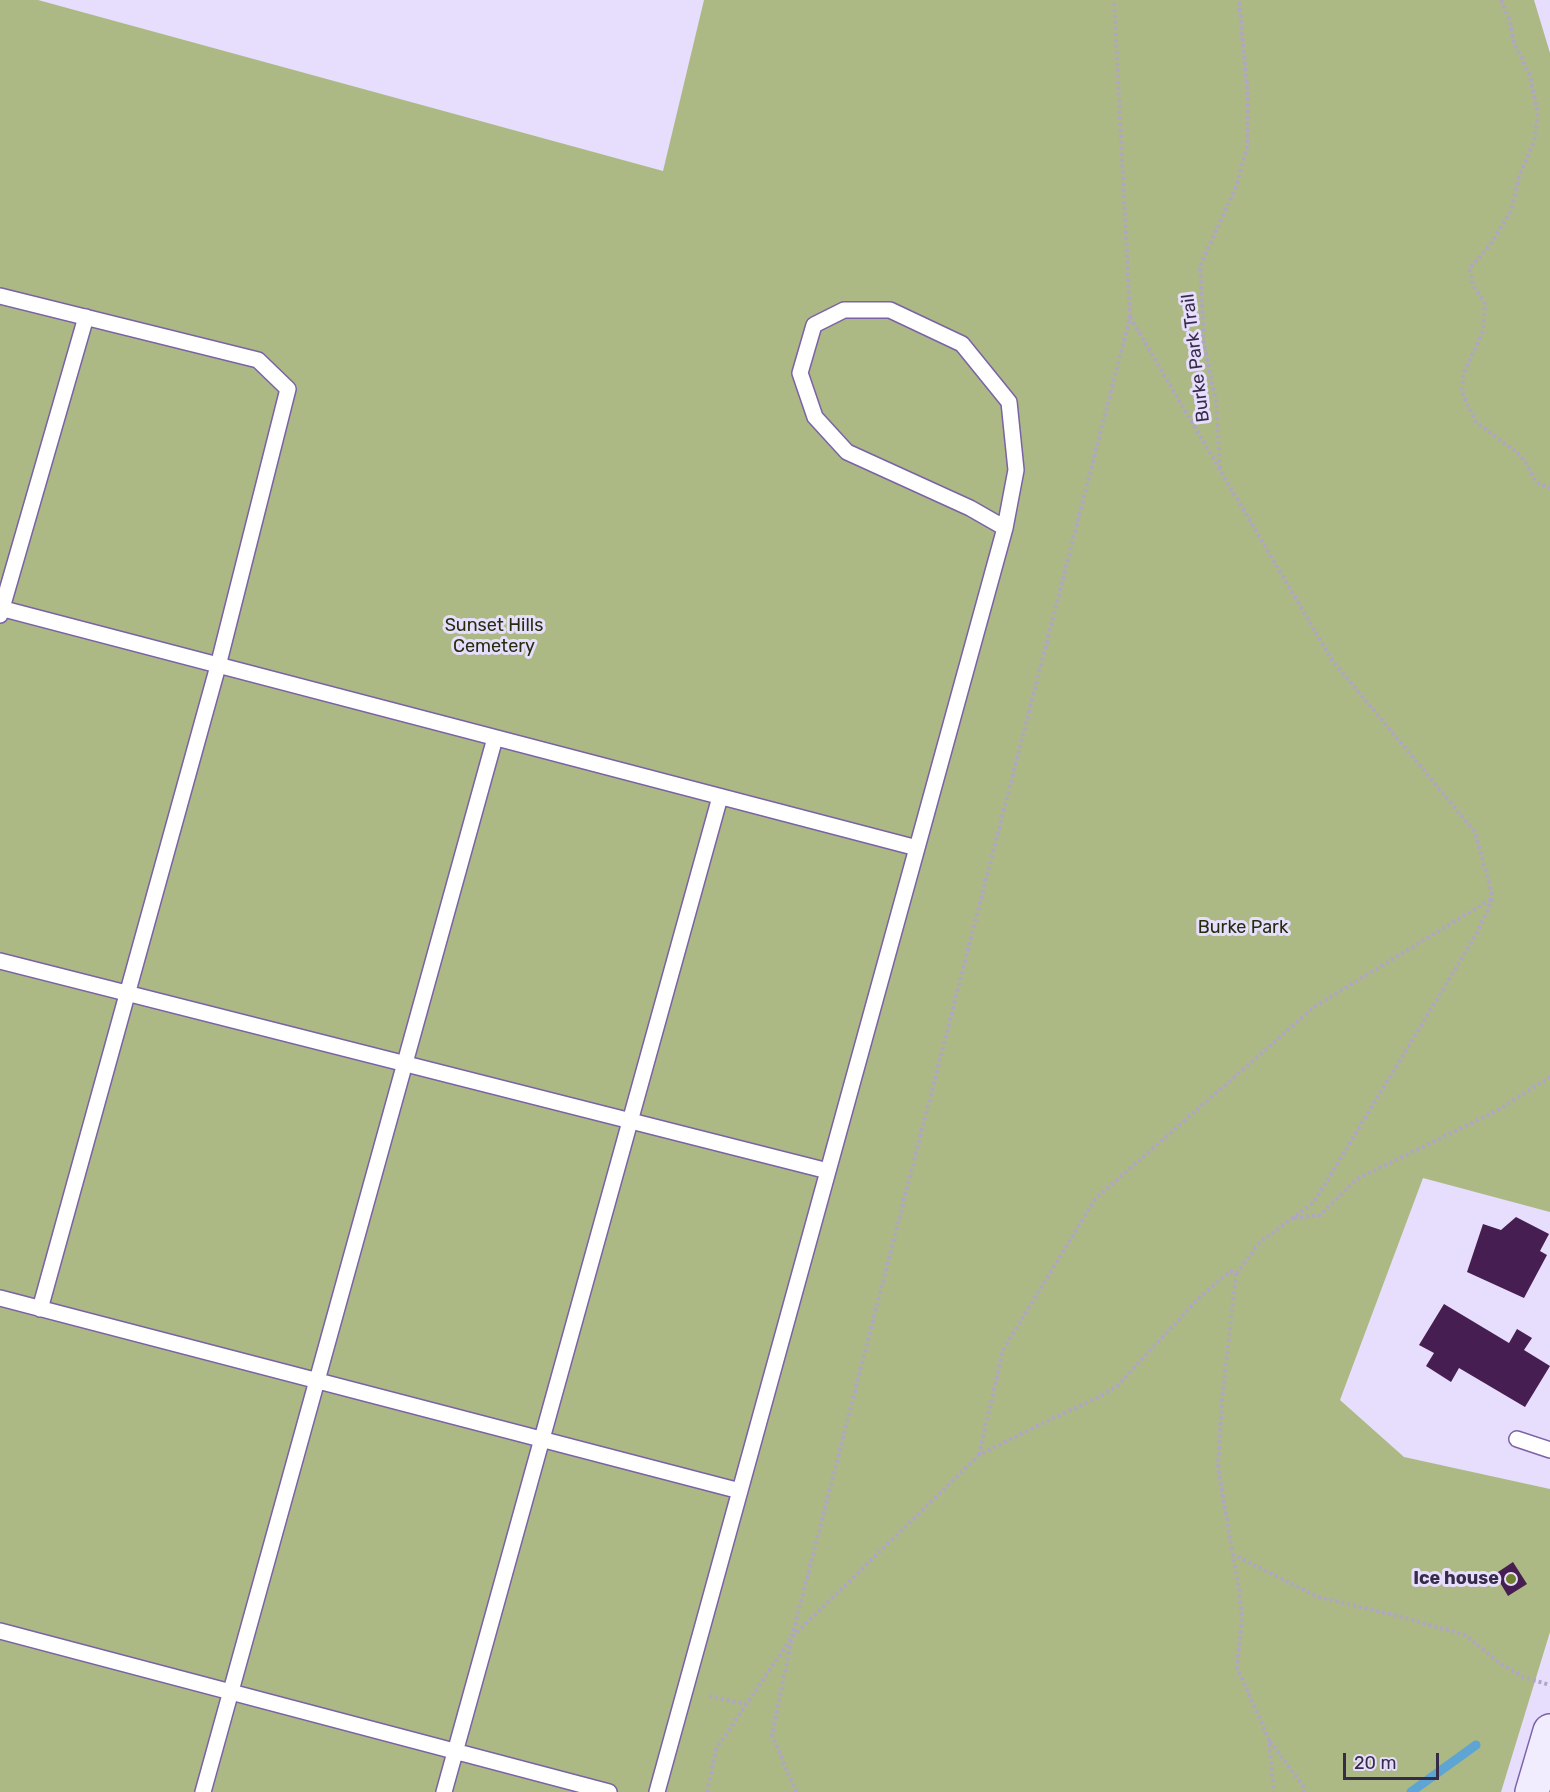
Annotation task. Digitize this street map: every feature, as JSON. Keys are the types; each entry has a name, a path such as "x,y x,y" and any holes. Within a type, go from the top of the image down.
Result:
{"street":[{"path":"1532,1792 1550,1731"}],"lane":[{"path":"0,296 258,360 288,389 218,666 40,1309"},
{"path":"657,1792 1005,528 1016,470 1009,402 962,344 890,310 844,310 814,325 800,373 815,417 847,453 970,508 1005,528"},
{"path":"86,317 1,611 917,848"},
{"path":"203,1792 495,738"},
{"path":"444,1792 720,797"},
{"path":"0,961 828,1171"},
{"path":"0,1299 740,1491"},
{"path":"1517,1439 1550,1450"},
{"path":"0,1631 609,1792"}],"path":[{"path":"796,1792 772,1735 792,1637 1130,317 1114,0"},
{"name":"Burke Park Trail","path":"1220,470 1216,401 1204,344 1200,266 1236,187 1247,147 1248,98 1239,0"},
{"path":"1501,0 1509,19 1514,43 1529,73 1538,114 1534,141 1519,176 1511,211 1490,245 1470,269 1473,285 1485,304 1483,331 1462,375 1462,392 1475,421 1520,455 1536,482 1550,488"},
{"path":"1130,317 1332,660 1475,832 1494,898 1477,933 1314,1202 1260,1242 1236,1274 1222,1401 1218,1468 1242,1620 1237,1667 1269,1740 1303,1786 1304,1792"},
{"path":"979,1455 1003,1350 1095,1199 1314,1007 1494,898"},
{"path":"1292,1218 1320,1215 1357,1179 1498,1110 1550,1077"},
{"path":"707,1792 716,1749 792,1637 979,1455 1117,1386 1198,1299 1230,1271 1236,1274"},
{"path":"1232,1554 1318,1597 1465,1635 1501,1664 1523,1677 1550,1685"},
{"path":"685,1689 746,1704"},
{"path":"1269,1740 1274,1792"}],"green space":[{"path":"0,0 38,0 663,171 704,0 1534,0 1550,53 1550,1212 1423,1178 1340,1400 1404,1457 1550,1489 1550,1632 1501,1792 0,1792"}],"building":[{"path":"1516,1217 1549,1234 1540,1251 1547,1255 1524,1298 1467,1272 1483,1224 1501,1230"},
{"path":"1444,1304 1509,1343 1517,1329 1532,1338 1524,1350 1550,1366 1525,1407 1459,1368 1451,1382 1426,1366 1434,1353 1419,1345"},
{"name":"Ice house","path":"1513,1562 1527,1584 1508,1596 1495,1574"}],"waterway":[{"path":"1411,1792 1476,1745"}],"place":[{"name":"Ice house","path":"1511,1579"}],"park label":[{"name":"Sunset Hills Cemetery","path":"494,636"},
{"name":"Burke Park","path":"1243,928"}]}
